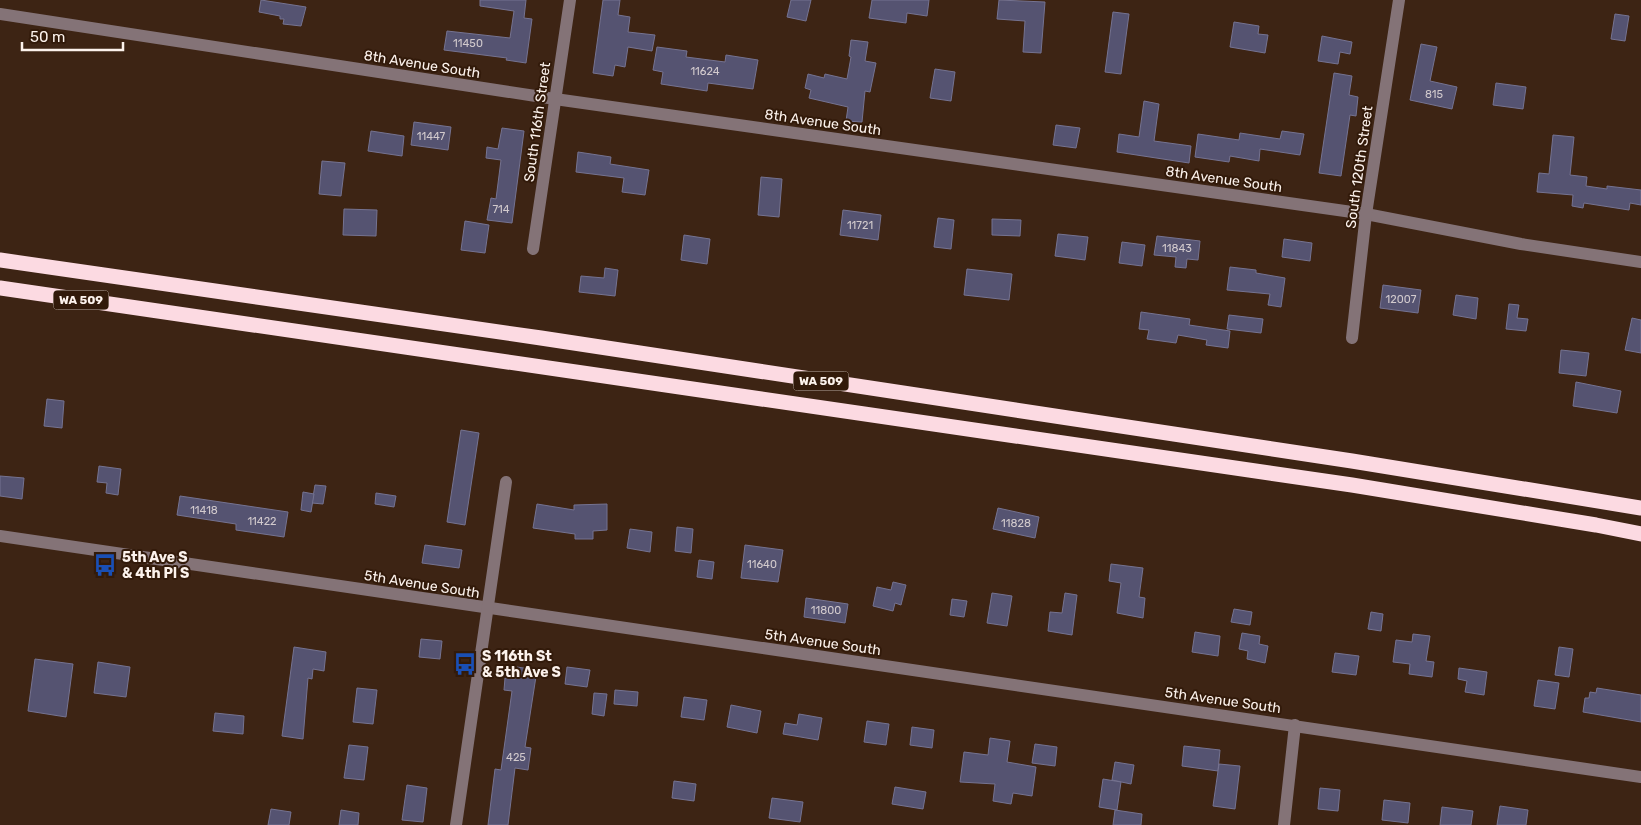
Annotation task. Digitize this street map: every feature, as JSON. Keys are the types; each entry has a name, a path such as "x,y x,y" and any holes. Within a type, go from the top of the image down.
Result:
{"highway":[{"name":"WA 509","path":"0,260 551,340 1313,455 1641,508"},
{"name":"WA 509","path":"0,288 1332,482 1641,534"}],"street":[{"name":"South 116th Street","path":"533,249 570,0"},
{"name":"South 120th Street","path":"1352,338 1366,214 1399,0"},
{"name":"8th Avenue South","path":"0,14 555,99 1366,214 1521,244 1641,262"},
{"path":"456,825 506,482"},
{"name":"5th Avenue South","path":"0,536 1641,777"},
{"path":"1284,825 1295,726"}],"building":[{"path":"261,0 306,7 301,26 283,24 284,19 280,19 280,16 259,12"},
{"path":"480,0 526,0 524,18 532,19 526,63 506,60 507,58 444,50 447,31 510,38 514,11 480,6"},
{"path":"603,0 620,0 618,15 630,17 628,32 655,35 652,51 628,47 625,67 615,65 613,76 593,73"},
{"path":"791,0 811,0 806,21 787,17"},
{"path":"872,0 929,0 927,16 907,13 906,23 869,18"},
{"path":"999,0 1045,2 1041,53 1023,52 1025,21 997,19"},
{"path":"1113,12 1129,14 1121,74 1105,72"},
{"path":"1615,14 1629,16 1625,41 1611,39"},
{"path":"1234,22 1259,26 1258,34 1268,35 1265,53 1230,47"},
{"path":"1322,36 1352,42 1350,54 1340,52 1338,64 1318,61"},
{"path":"851,40 868,42 865,61 876,63 870,92 865,91 862,122 846,121 848,107 809,98 811,90 805,88 808,74 824,78 825,74 847,79 851,57 849,56"},
{"path":"1421,44 1437,47 1430,81 1457,87 1452,109 1410,100"},
{"path":"657,47 687,51 686,57 725,62 726,55 758,60 753,89 708,83 707,91 661,84 663,72 653,70"},
{"path":"935,69 955,72 951,101 930,98"},
{"path":"1334,73 1352,76 1349,95 1358,97 1356,116 1350,115 1341,176 1319,173"},
{"path":"1496,83 1526,87 1523,109 1493,105"},
{"path":"1144,101 1159,104 1154,141 1191,146 1189,163 1117,152 1119,134 1139,137"},
{"path":"414,122 451,127 448,150 411,145"},
{"path":"1056,125 1080,128 1076,148 1053,145"},
{"path":"502,128 524,131 512,223 487,220 491,198 496,199 501,160 486,158 487,147 498,149"},
{"path":"371,131 404,136 402,156 368,151"},
{"path":"1282,131 1304,134 1300,155 1260,149 1259,161 1230,156 1229,162 1195,157 1198,134 1239,140 1240,133 1280,139"},
{"path":"1553,135 1574,137 1570,175 1587,177 1586,186 1607,189 1607,186 1641,190 1641,205 1630,203 1629,210 1584,203 1583,208 1572,206 1573,195 1537,192 1539,173 1549,174"},
{"path":"578,152 611,157 610,164 649,170 645,195 622,192 624,178 576,172"},
{"path":"322,161 345,163 341,196 319,194"},
{"path":"761,177 782,179 779,217 758,215"},
{"path":"344,209 377,210 376,236 343,235"},
{"path":"843,210 881,215 878,240 840,235"},
{"path":"938,218 954,220 951,249 934,247"},
{"path":"992,219 1021,220 1020,236 992,235"},
{"path":"465,221 489,225 485,253 461,250"},
{"path":"1058,234 1088,237 1085,260 1055,256"},
{"path":"684,235 710,239 707,264 681,260"},
{"path":"1157,236 1200,241 1198,260 1187,259 1186,268 1175,267 1176,257 1154,255"},
{"path":"1284,239 1312,243 1310,261 1282,257"},
{"path":"1122,242 1145,245 1142,266 1119,263"},
{"path":"1230,267 1256,270 1256,273 1285,278 1281,307 1268,305 1270,294 1227,290"},
{"path":"605,268 618,270 615,296 579,292 581,276 604,278"},
{"path":"967,269 1012,274 1009,300 964,295"},
{"path":"1383,285 1421,290 1418,313 1380,308"},
{"path":"1456,295 1478,298 1476,319 1453,315"},
{"path":"1509,304 1519,305 1517,318 1528,319 1526,331 1506,329"},
{"path":"1141,312 1190,319 1189,325 1230,331 1228,348 1206,345 1207,340 1178,335 1176,343 1147,339 1149,330 1139,329"},
{"path":"1229,315 1263,319 1261,333 1227,329"},
{"path":"1632,318 1641,320 1641,353 1625,350"},
{"path":"1561,350 1589,353 1586,376 1559,373"},
{"path":"1576,382 1621,391 1617,413 1573,406"},
{"path":"47,399 64,401 62,428 44,426"},
{"path":"461,430 479,433 465,525 447,522"},
{"path":"99,466 121,469 118,495 106,493 107,483 97,482"},
{"path":"0,476 24,478 22,499 0,496"},
{"path":"315,485 326,486 323,504 312,503"},
{"path":"303,492 314,494 311,512 301,510"},
{"path":"376,493 396,496 394,507 375,504"},
{"path":"180,496 288,512 284,537 236,530 236,524 177,515"},
{"path":"537,504 574,510 574,505 607,504 607,530 593,531 593,539 575,539 575,534 533,528"},
{"path":"998,508 1039,517 1035,538 993,529"},
{"path":"677,527 693,529 691,553 675,551"},
{"path":"630,529 652,532 650,552 627,548"},
{"path":"425,545 462,550 459,568 422,563"},
{"path":"745,545 783,550 778,582 741,578"},
{"path":"699,560 714,562 712,579 697,577"},
{"path":"1111,564 1143,568 1139,597 1145,598 1143,618 1117,613 1121,583 1109,581"},
{"path":"893,582 906,585 901,605 895,603 893,611 873,606 877,587 891,590"},
{"path":"992,593 1012,596 1007,626 987,623"},
{"path":"1065,593 1077,595 1072,635 1048,631 1050,612 1062,613"},
{"path":"806,598 848,604 845,623 804,617"},
{"path":"952,599 967,601 964,617 950,615"},
{"path":"1234,609 1252,612 1250,625 1231,622"},
{"path":"1371,612 1383,614 1381,631 1368,629"},
{"path":"1195,632 1220,636 1218,656 1192,652"},
{"path":"1242,633 1260,636 1259,644 1268,646 1265,663 1247,659 1248,651 1239,649"},
{"path":"1413,634 1430,636 1426,661 1434,662 1432,677 1409,674 1410,664 1393,662 1396,640 1412,642"},
{"path":"421,639 442,641 440,659 419,657"},
{"path":"294,647 326,652 324,671 313,669 312,679 308,678 303,739 282,736"},
{"path":"1559,647 1573,649 1569,677 1555,675"},
{"path":"1335,653 1359,656 1356,675 1332,672"},
{"path":"35,659 73,664 66,717 28,711"},
{"path":"98,662 130,667 126,697 94,693"},
{"path":"517,667 537,670 525,747 531,748 528,770 515,768 508,825 488,825 495,769 501,770 512,691 504,690 505,678 515,679"},
{"path":"567,667 590,670 587,687 565,684"},
{"path":"1459,668 1487,672 1484,695 1465,692 1467,681 1458,679"},
{"path":"1538,680 1559,683 1555,709 1534,706"},
{"path":"357,688 377,690 373,724 353,722"},
{"path":"1597,688 1641,695 1641,722 1583,712 1585,698 1589,698 1590,692 1596,693"},
{"path":"615,690 638,692 637,706 614,704"},
{"path":"594,693 607,694 604,716 592,714"},
{"path":"684,697 707,700 704,720 681,717"},
{"path":"731,705 761,711 757,733 727,727"},
{"path":"215,713 244,716 243,734 213,731"},
{"path":"799,714 822,718 818,740 783,734 785,723 797,725"},
{"path":"867,721 889,724 886,745 864,742"},
{"path":"912,727 934,730 932,748 910,745"},
{"path":"990,738 1010,741 1007,762 1036,767 1032,796 1013,793 1011,804 993,801 995,784 960,782 964,752 988,755"},
{"path":"1035,744 1057,747 1055,766 1032,763"},
{"path":"349,745 368,747 364,780 344,778"},
{"path":"1184,746 1220,750 1218,771 1182,766"},
{"path":"1115,762 1134,765 1131,784 1112,780"},
{"path":"1219,764 1240,766 1235,809 1213,806"},
{"path":"1103,779 1121,782 1117,810 1099,807"},
{"path":"674,781 696,784 694,801 672,798"},
{"path":"407,785 427,788 423,822 402,820"},
{"path":"895,787 926,792 923,809 892,804"},
{"path":"1320,788 1340,790 1338,811 1318,809"},
{"path":"772,798 803,802 800,822 769,818"},
{"path":"1384,800 1410,803 1408,823 1382,820"},
{"path":"1500,806 1528,810 1526,825 1497,825"},
{"path":"1442,807 1473,811 1471,825 1440,825"},
{"path":"271,809 291,812 289,825 268,825"},
{"path":"341,810 359,813 358,825 339,825"},
{"path":"1115,810 1142,814 1141,825 1113,825"}],"place":[{"name":"5th Ave S & 4th Pl S","path":"105,565"},
{"name":"S 116th St & 5th Ave S","path":"465,664"}]}
